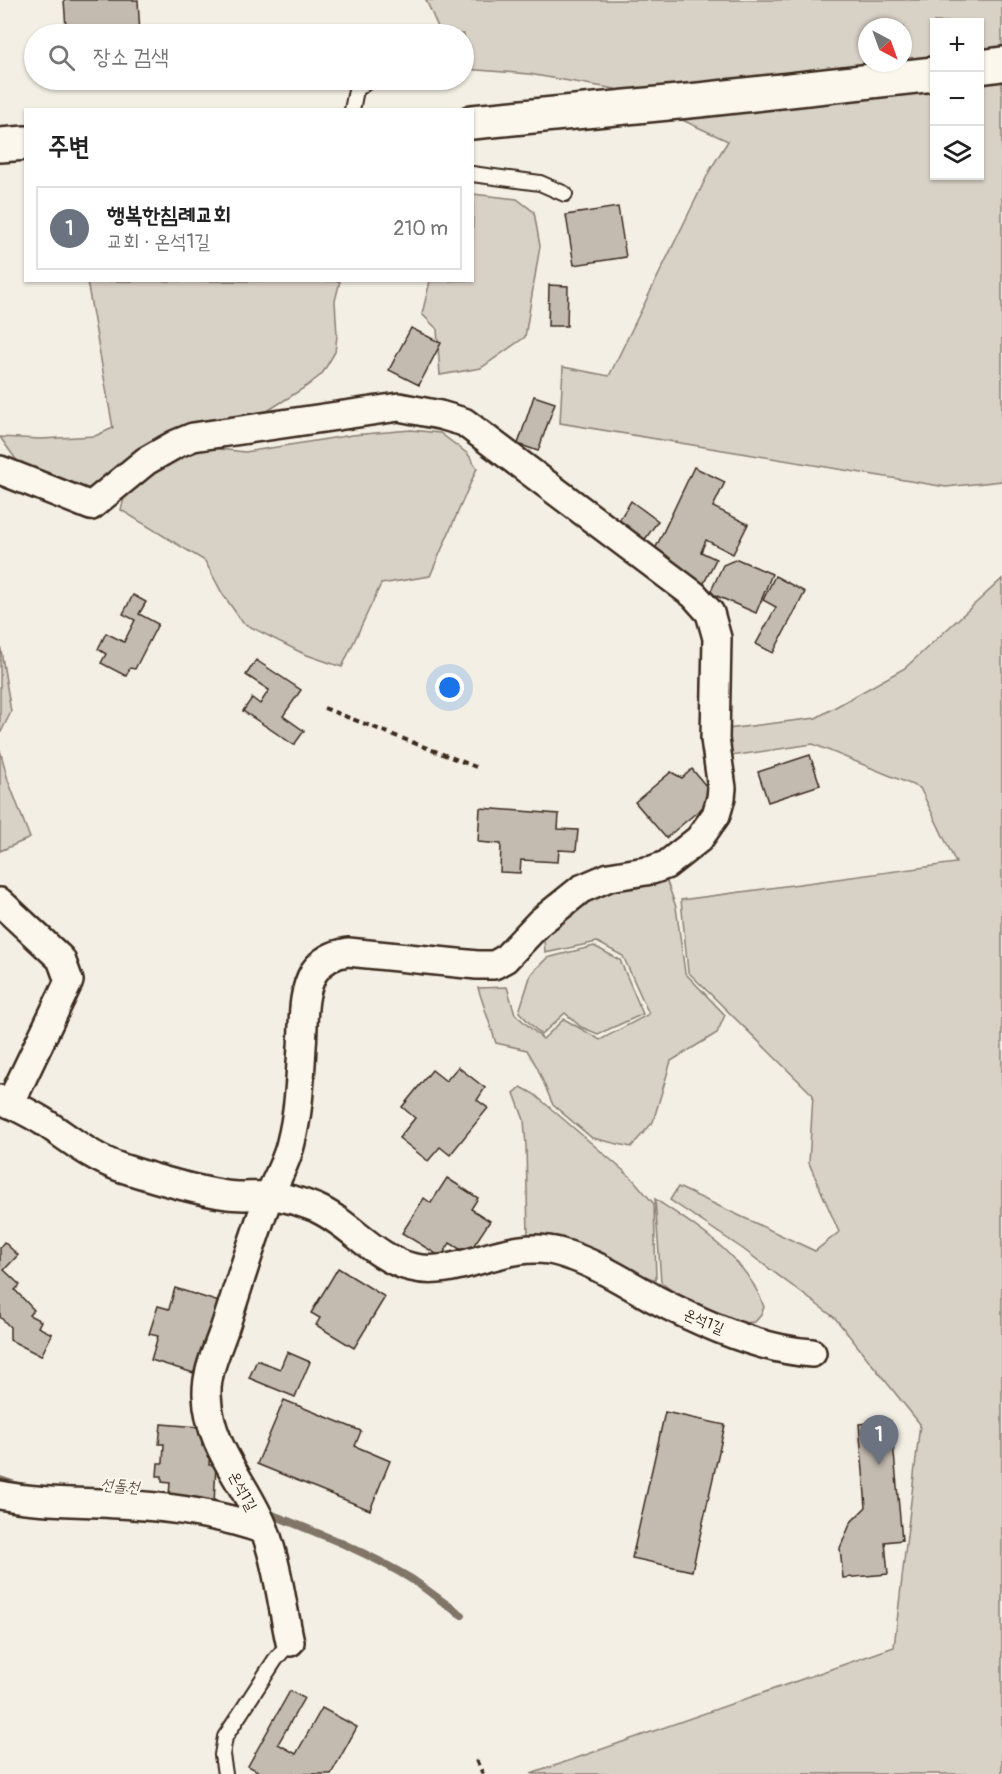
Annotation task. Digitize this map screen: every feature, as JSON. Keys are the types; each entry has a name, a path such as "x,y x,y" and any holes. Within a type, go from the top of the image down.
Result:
{"street":[{"path":"984,66 1002,64"},
{"path":"474,122 930,74"},
{"path":"0,145 24,143"},
{"path":"0,470 91,506 146,461 193,437 399,407 440,415 464,422 694,595 710,613 717,638 715,739 722,788 716,815 704,834 691,847 661,868 609,877 581,889 540,922 508,957 496,964 483,966 348,952 338,954 323,962 314,973 305,998 299,1093 291,1141 285,1162 270,1196"},
{"path":"0,902 61,959 69,981 5,1101"},
{"name":"온석1길","path":"5,1101 44,1122 80,1148 122,1167 214,1193 270,1196 305,1204 344,1223 382,1253 412,1268 450,1267 511,1250 554,1251 597,1266 654,1298 707,1323 762,1344 812,1353"},
{"name":"온석1길","path":"264,1530 217,1440 210,1414 207,1386 216,1353 270,1196"},
{"name":"온석1길","path":"0,1495 27,1500 134,1505 197,1513 236,1520 264,1530"},
{"path":"264,1530 279,1582 290,1642"}],"lane":[{"path":"352,108 356,90"},
{"path":"474,174 540,183 565,194"},
{"path":"225,1774 222,1755 225,1737 274,1660 290,1642"}],"path":[{"path":"324,708 476,767"},
{"path":"476,1760 483,1774"}],"shaded area":[{"path":"426,0 1002,0 1002,481 946,487 560,423 563,367 609,376 710,170 728,141 615,89 529,74 474,70 474,24 437,24"},
{"path":"474,194 517,199 534,212 540,246 525,337 481,368 440,375 437,329 422,314 430,282 474,282"},
{"path":"87,282 340,282 335,301 337,336 335,352 322,374 269,410 89,491 44,480 17,461 0,437 41,439 95,436 113,428"},
{"path":"411,430 440,433 468,454 477,468 430,576 381,584 342,667 304,654 243,623 222,593 205,561 121,510 124,498 158,470 176,457 201,447 245,452 352,435"},
{"path":"1002,579 1002,1774 531,1774 894,1647 920,1424 835,1318 743,1249 670,1200 678,1187 815,1251 839,1232 809,1163 813,1095 688,972 681,900 956,863 920,788 813,744 731,756 727,729 816,718 905,668"},
{"path":"0,644 11,712 0,734"},
{"path":"0,750 8,780 30,838 0,851"},
{"path":"666,879 676,907 685,973 725,1015 717,1033 671,1061 653,1122 631,1147 592,1138 553,1105 527,1050 496,1043 478,988 507,987 515,1014 543,1039 564,1019 600,1040 649,1014 623,956 597,942 545,953 543,925 592,893"},
{"path":"594,946 620,960 643,1014 598,1034 581,1027 565,1013 541,1035 519,1012 531,974 547,958"},
{"path":"521,1087 534,1094 632,1178 654,1204 656,1280 528,1235 524,1120 514,1093"},
{"path":"655,1199 719,1244 746,1273 764,1307 755,1322 731,1324 684,1301 661,1282"}],"building":[{"path":"64,0 138,0 139,24 66,24"},
{"path":"618,207 626,257 574,265 566,215"},
{"path":"549,285 568,286 567,326 548,326"},
{"path":"411,328 441,343 419,385 389,370"},
{"path":"534,396 555,403 538,451 518,444"},
{"path":"694,467 725,482 713,507 748,524 733,554 706,540 701,552 716,559 703,585 650,560"},
{"path":"631,501 658,521 641,545 615,527"},
{"path":"737,559 772,574 756,613 710,593 723,565"},
{"path":"775,576 805,592 773,653 756,644 776,607 763,600"},
{"path":"133,595 146,602 139,614 158,624 135,669 130,668 126,676 101,663 106,654 98,649 106,633 124,642 135,620 123,614"},
{"path":"256,660 301,690 283,716 304,731 294,745 243,711 252,698 260,704 269,690 246,675"},
{"path":"810,755 820,785 768,802 758,772"},
{"path":"692,769 715,797 666,838 635,802 671,772 682,778"},
{"path":"480,808 559,814 558,829 578,830 576,851 559,850 558,862 521,860 520,873 500,872 501,844 478,842"},
{"path":"458,1067 485,1088 477,1100 488,1108 450,1155 440,1147 428,1161 399,1138 415,1118 402,1107 432,1070 446,1081"},
{"path":"447,1178 478,1198 471,1209 490,1221 468,1254 450,1243 441,1257 402,1233 424,1198 431,1203"},
{"path":"4,1242 18,1255 4,1270 20,1285 15,1290 34,1310 29,1315 41,1321 38,1327 52,1334 41,1356 10,1340 10,1327 0,1317 0,1247"},
{"path":"338,1268 385,1297 354,1348 316,1325 320,1318 311,1313"},
{"path":"175,1288 219,1302 197,1374 151,1360 158,1336 149,1334 158,1306 169,1309"},
{"path":"287,1352 310,1362 295,1397 249,1378 257,1360 280,1369"},
{"path":"284,1400 361,1431 355,1446 390,1461 370,1510 257,1464"},
{"path":"665,1412 725,1425 692,1571 632,1558"},
{"path":"891,1421 902,1540 885,1542 888,1574 843,1578 840,1548 851,1522 866,1507 859,1424"},
{"path":"161,1424 199,1427 202,1446 210,1447 209,1465 216,1465 214,1503 169,1495 170,1483 162,1482 162,1476 157,1476 158,1463 163,1463 164,1444 159,1444"},
{"path":"290,1691 304,1698 278,1744 296,1754 322,1708 357,1727 331,1774 263,1774 248,1766"}],"waterway":[{"name":"선돌천","path":"0,1480 15,1485"},
{"name":"선돌천","path":"270,1514 378,1561 413,1580 462,1615"}],"place":[{"name":"행복한침례교회","path":"879,1465"}]}
